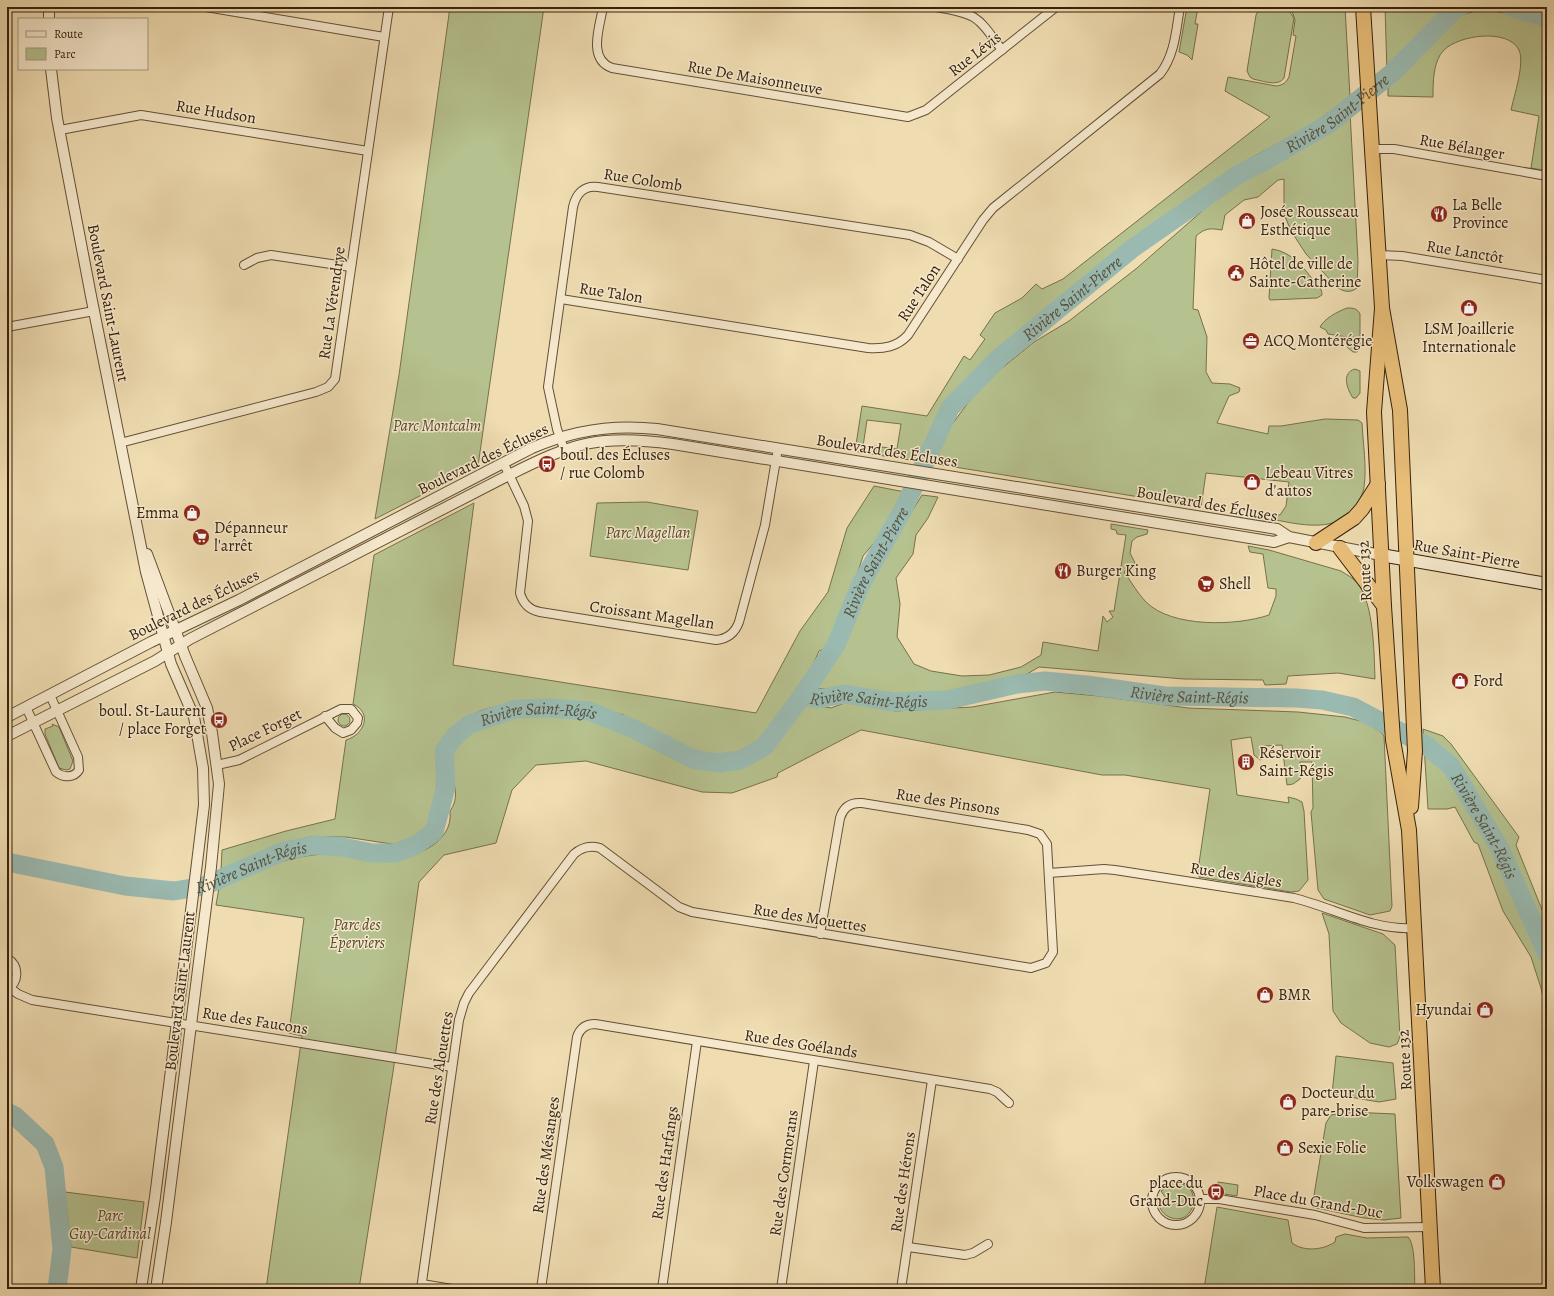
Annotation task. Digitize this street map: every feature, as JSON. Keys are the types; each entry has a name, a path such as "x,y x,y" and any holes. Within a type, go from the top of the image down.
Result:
{"highway":[{"name":"Route 132","path":"1364,10 1382,308 1400,410 1408,560 1415,751 1409,830"},
{"name":"Route 132","path":"1382,308 1374,412 1381,556 1393,740 1409,830 1433,1289"},
{"path":"1316,543 1354,518 1362,509 1378,484"},
{"path":"1340,548 1384,606"}],"main road":[{"name":"Rue Saint-Pierre","path":"1381,556 1547,584"}],"street":[{"path":"49,7 49,18"},
{"path":"206,7 384,37"},
{"name":"Rue La Vérendrye","path":"120,444 308,394 328,387 335,379 389,7"},
{"name":"Rue De Maisonneuve","path":"603,7 597,45 600,59 612,68 908,117"},
{"path":"936,7 966,13 976,18 1002,50"},
{"name":"Rue Lévis","path":"908,117 926,110 1056,7"},
{"name":"Rue Talon","path":"561,299 879,349 893,346 908,335 983,220 1002,200 1097,126 1160,74 1168,63 1173,48 1180,7"},
{"name":"Boulevard Saint-Laurent","path":"51,70 60,130 94,311 148,579 168,653 194,716 202,756 204,805 155,1197 141,1289"},
{"name":"Rue Hudson","path":"60,130 141,115 368,151"},
{"name":"Rue Bélanger","path":"1372,149 1394,149 1547,176"},
{"name":"Rue Colomb","path":"564,449 548,387 574,203 579,192 586,188 594,186 910,236 929,242 958,259"},
{"path":"244,265 257,258 271,255 351,267"},
{"name":"Rue Lanctôt","path":"1379,255 1402,256 1547,280"},
{"path":"7,327 94,311"},
{"name":"Boulevard des Écluses","path":"7,717 164,636 239,600 504,464 532,448 560,437 597,428 630,426 778,448 1276,529 1289,538"},
{"name":"Boulevard des Écluses","path":"7,736 58,711 548,455 564,449 596,441 631,439 684,446 1274,542 1289,538"},
{"name":"Croissant Magellan","path":"504,464 524,506 528,521 520,593 528,608 540,612 716,640 728,636 735,630 739,622 766,520 778,448"},
{"path":"1289,538 1381,556"},
{"name":"Boulevard Saint-Laurent","path":"141,542 155,571 175,631 207,708 217,765 218,795 211,867 166,1222 156,1289"},
{"path":"26,707 56,772 64,776 74,775 79,770 79,761 50,695"},
{"name":"Place Forget","path":"217,765 239,760 325,716"},
{"name":"Rue des Pinsons","path":"820,934 840,818 843,810 857,802 1028,830 1042,836 1048,847 1050,872"},
{"name":"Rue des Mouettes","path":"588,846 603,850 688,911 1027,968 1039,967 1046,963 1051,959 1054,948 1050,872"},
{"name":"Rue des Alouettes","path":"421,1287 459,1020 466,999 574,854 580,849 588,846"},
{"name":"Rue des Aigles","path":"1050,872 1104,869 1115,870 1294,898 1318,904 1384,927 1415,928"},
{"name":"Rue des Faucons","path":"7,958 14,964 16,970 14,983 9,989 32,1000 452,1067"},
{"name":"Rue des Goélands","path":"584,1027 595,1024 990,1089 997,1092 1009,1103"},
{"name":"Rue des Mésanges","path":"541,1289 577,1037 584,1027"},
{"name":"Rue des Harfangs","path":"662,1289 697,1041"},
{"name":"Rue des Cormorans","path":"782,1289 814,1061"},
{"name":"Rue des Hérons","path":"901,1289 932,1080"},
{"path":"1174,1177 1183,1178 1191,1182 1198,1191 1200,1199 1200,1207 1194,1218 1188,1223 1179,1225 1170,1225 1162,1221 1154,1212 1152,1204 1153,1192 1158,1184 1166,1179 1174,1177"},
{"name":"Place du Grand-Duc","path":"1200,1199 1219,1199 1315,1215 1364,1228 1430,1227"},
{"path":"908,1247 965,1255 973,1253 988,1244"},
{"path":"421,1287 452,1289"}],"green space":[{"name":"Parc Montcalm","path":"450,7 544,7 478,466 375,519 399,375"},
{"path":"1187,7 1198,7 1195,24 1198,24 1192,60 1187,55 1179,52"},
{"path":"1266,7 1289,11 1294,18 1284,78 1281,81 1274,83 1253,79 1247,71 1256,15 1258,11"},
{"path":"1281,7 1345,7 1350,97 1310,126 1231,169 1196,194 1127,257 1018,338 987,365 958,395 917,461 871,454 874,446 897,449 901,424 867,420 862,453 855,451 862,406 927,416 964,356 970,360 985,339 980,335 995,313 1022,298 1036,284 1042,289 1063,279 1270,117 1225,91 1228,77 1276,86 1281,85 1288,79 1296,36 1293,35 1295,20 1292,11"},
{"path":"1385,7 1452,7 1437,18 1387,72"},
{"path":"1479,10 1514,15 1547,25 1547,171 1531,168 1539,116 1511,110 1520,71 1521,56 1519,50 1513,43 1505,39 1494,36 1471,38 1451,45 1444,50 1440,55 1436,66 1433,97 1388,96 1388,84 1411,64 1441,30 1459,16"},
{"path":"1350,112 1358,261 1357,288 1352,291 1348,291 1338,288 1306,254 1291,231 1284,214 1284,179 1278,180 1258,197 1244,200 1225,215 1222,230 1208,229 1202,231 1196,236 1193,309 1198,310 1207,337 1206,372 1212,383 1230,384 1240,388 1239,392 1229,396 1217,423 1268,434 1269,426 1281,426 1325,419 1358,420 1362,423 1365,463 1364,487 1362,495 1355,507 1346,516 1336,522 1324,525 1298,524 1261,517 1262,513 1280,515 1286,506 1289,482 1206,473 1201,507 930,463 950,427 973,396 1002,368 1034,342 1069,321 1137,268 1201,212 1224,186 1236,184 1269,162 1297,150 1325,134"},
{"path":"1272,249 1285,253 1296,261 1320,287 1322,295 1317,298 1270,300"},
{"path":"1347,308 1355,309 1360,314 1360,349 1357,352 1353,352 1347,347 1347,337 1328,334 1326,330 1320,327 1335,313"},
{"path":"1355,369 1360,371 1360,393 1356,398 1353,398 1346,382 1348,374"},
{"path":"874,486 905,492 891,523 863,556 846,609 838,624 835,640 831,646 819,651 807,678 771,729 757,743 732,757 710,758 694,755 661,734 629,723 624,715 617,713 606,713 594,708 552,703 517,703 502,708 490,708 463,719 443,741 437,761 437,793 433,812 426,827 412,840 398,845 346,837 310,837 285,843 221,870 222,850 286,831 335,819 346,740 358,734 364,724 363,713 353,704 374,555 474,503 453,665 756,713 800,631 828,592 847,528"},
{"path":"922,495 938,497 928,518 916,535 913,554 896,578 900,604 897,637 914,664 931,671 962,676 989,675 1021,667 1041,655 1043,642 1098,651 1103,616 1107,622 1113,617 1109,611 1114,611 1126,535 1117,534 1116,530 1111,529 1111,524 1148,530 1147,534 1137,537 1132,541 1130,553 1135,563 1124,572 1146,602 1157,610 1172,617 1223,623 1256,619 1269,615 1276,596 1276,589 1268,588 1263,554 1250,552 1248,546 1269,550 1341,571 1356,582 1363,593 1367,604 1372,630 1375,679 1338,673 1288,676 1286,684 1265,685 1263,680 1184,679 1039,667 1027,674 949,691 913,696 849,688 815,689 811,685 845,637 860,596"},
{"name":"Parc Magellan","path":"647,502 698,511 688,570 590,556 597,503"},
{"name":"Parc des Éperviers","path":"1055,692 1099,696 1188,708 1298,712 1345,717 1364,722 1381,732 1384,736 1392,906 1390,911 1370,915 1324,899 1318,890 1311,812 1313,808 1312,762 1300,762 1300,779 1293,784 1287,785 1282,745 1264,746 1265,757 1260,760 1254,755 1251,737 1231,740 1237,795 1289,803 1288,797 1302,802 1304,811 1308,880 1299,891 1291,892 1199,877 1198,870 1210,789 1125,775 1102,775 861,730 778,773 777,777 732,793 702,792 586,761 536,765 512,790 496,843 444,855 419,882 393,1072 359,1289 266,1289 302,1036 289,1033 304,918 216,905 219,888 264,867 300,857 324,854 350,854 379,860 405,857 428,848 438,841 445,833 449,823 450,811 455,802 456,793 450,766 450,757 453,748 460,738 468,732 523,712 540,716 594,718 620,728 682,760 703,767 724,769 745,765 767,753 781,737 805,703 831,708 847,702 895,711 972,707"},
{"path":"342,714 346,714 350,720 346,726 342,726 338,722 338,718"},
{"path":"52,724 59,727 73,761 70,769 66,770 59,768 45,734 45,729 53,726"},
{"path":"1423,729 1443,736 1451,744 1519,837 1516,845 1547,922 1547,1017 1541,988 1531,957 1503,911 1478,844 1474,842 1455,807 1447,809 1428,809"},
{"path":"1322,913 1383,934 1395,945 1400,1037 1397,1044 1389,1047 1370,1043 1341,1023 1333,1011 1329,934"},
{"path":"1336,1056 1393,1063 1396,1099 1379,1102 1332,1094"},
{"path":"1349,1112 1395,1114 1401,1218 1384,1220 1364,1218 1312,1207 1326,1123 1331,1115"},
{"path":"1218,1182 1238,1185 1237,1196 1218,1193"},
{"path":"1172,1183 1183,1184 1190,1189 1193,1196 1191,1211 1186,1216 1178,1219 1169,1217 1165,1214 1158,1203 1164,1201 1165,1197 1161,1191"},
{"name":"Parc Guy-Cardinal","path":"65,1192 144,1202 137,1258 71,1247"},
{"path":"1217,1207 1288,1220 1292,1243 1308,1249 1330,1245 1335,1242 1336,1237 1345,1234 1367,1238 1408,1237 1411,1241 1413,1254 1415,1289 1204,1289"}],"waterway":[{"name":"Rivière Saint-Pierre","path":"802,696 836,645 861,584 904,508 950,408 1000,357 1133,248 1239,174 1263,162 1330,123 1392,73 1455,9 1461,7"},
{"name":"Rivière Saint-Pierre","path":"1510,7 1547,18"},
{"name":"Rivière Saint-Régis","path":"7,862 125,886 174,891 204,886 284,851 315,845 343,847 372,853 395,853 416,845 434,832 446,787 444,751 456,735 470,724 516,709 548,708 589,711 636,730 693,759 719,763 740,760 764,747 802,696 818,699 845,694 892,702 948,700 1017,684 1045,681 1087,685 1165,696 1296,698 1322,700 1353,707 1427,746 1451,766 1500,849 1547,954"},
{"name":"Rivière Saint-Régis","path":"7,1112 15,1116 45,1144 54,1167 62,1249 57,1289"}],"place":[{"name":"La Belle Province","path":"1439,214"},
{"name":"Josée Rousseau Esthétique","path":"1247,221"},
{"name":"Hôtel de ville de Sainte-Catherine","path":"1236,273"},
{"name":"LSM Joaillerie Internationale","path":"1469,308"},
{"name":"ACQ Montérégie","path":"1251,341"},
{"name":"boul. des Écluses / rue Colomb","path":"547,464"},
{"name":"Lebeau Vitres d'autos","path":"1252,482"},
{"name":"Emma","path":"192,513"},
{"name":"Dépanneur l'arrêt","path":"201,537"},
{"name":"Burger King","path":"1063,571"},
{"name":"Shell","path":"1206,584"},
{"name":"Ford","path":"1460,681"},
{"name":"boul. St-Laurent / place Forget","path":"219,720"},
{"name":"Réservoir Saint-Régis","path":"1246,762"},
{"name":"BMR","path":"1265,995"},
{"name":"Hyundai","path":"1485,1010"},
{"name":"Docteur du pare-brise","path":"1288,1102"},
{"name":"Sexie Folie","path":"1285,1148"},
{"name":"Volkswagen","path":"1497,1182"},
{"name":"place du Grand-Duc","path":"1216,1192"}]}
